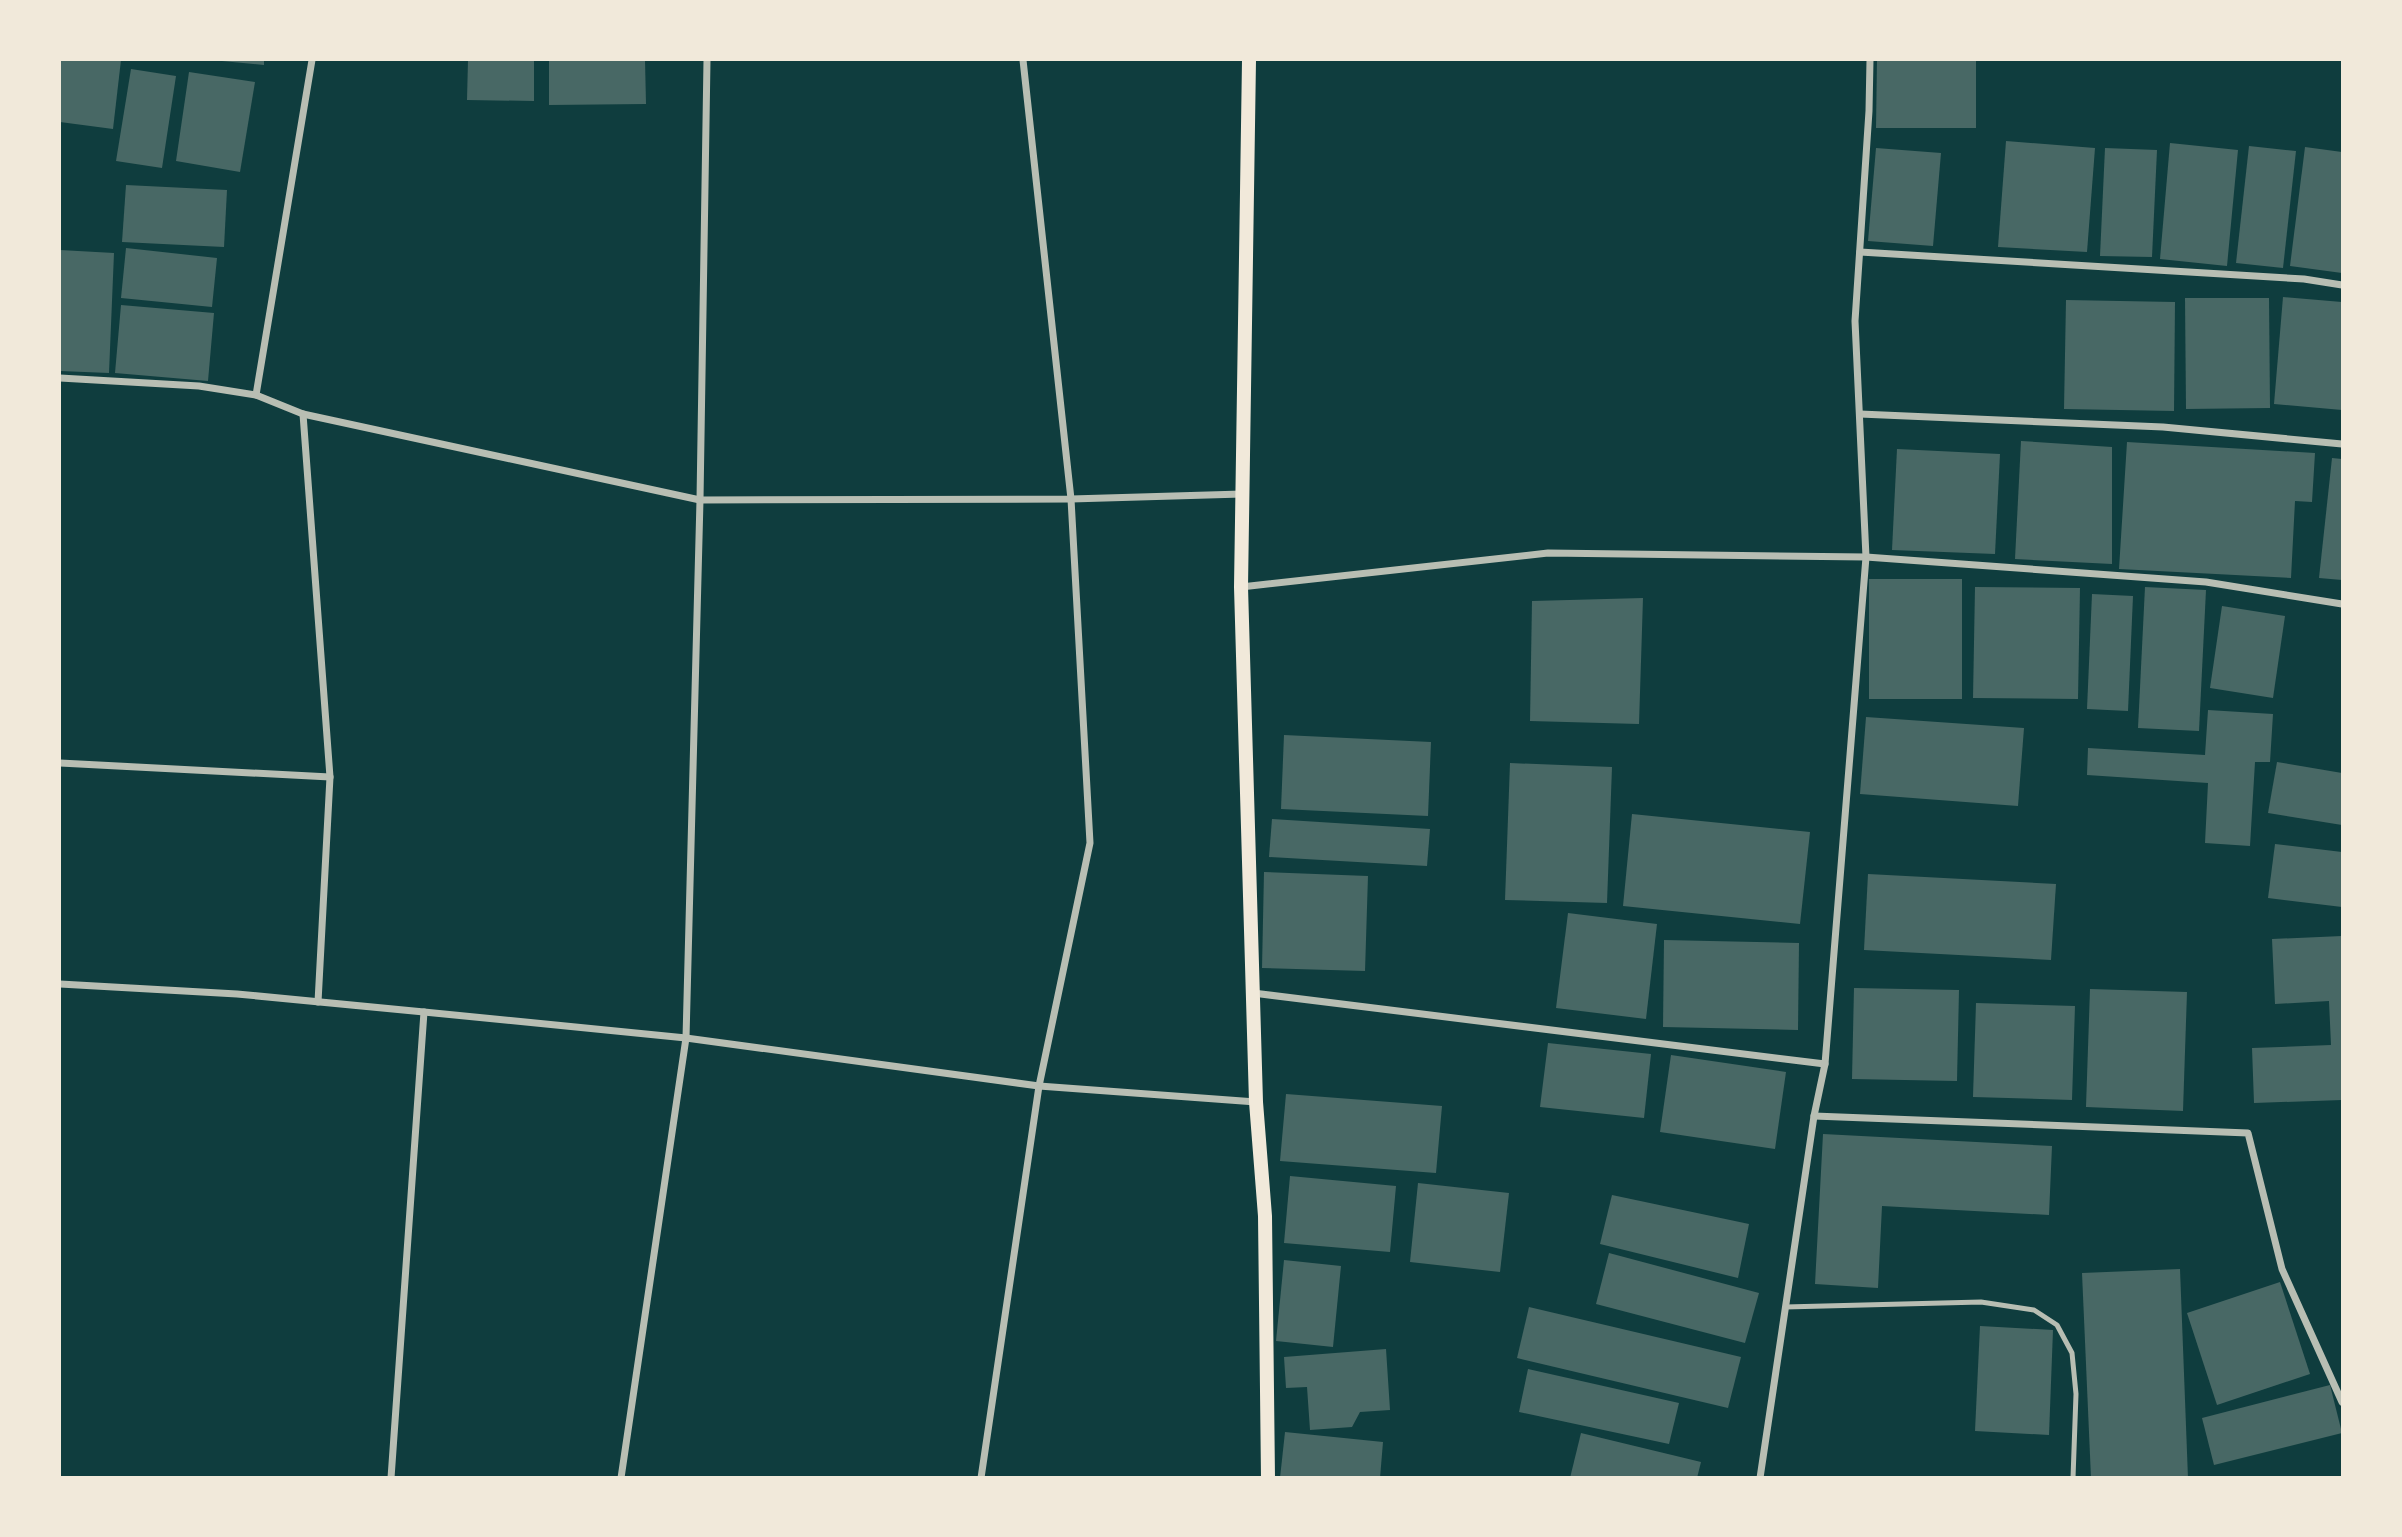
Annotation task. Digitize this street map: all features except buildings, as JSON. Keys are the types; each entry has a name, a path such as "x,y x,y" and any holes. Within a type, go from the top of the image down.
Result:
{"main road":[{"path":"1248,60 1241,587 1256,1102 1265,1216 1268,1478"}],"street":[{"path":"256,395 312,60"},
{"path":"621,1478 686,1038 707,60"},
{"path":"981,1478 1039,1086 1090,844 1071,499 1023,60"},
{"path":"1760,1478 1814,1116 1825,1064 1866,557 1856,321 1870,60"},
{"path":"1860,252 2304,279 2343,285"},
{"path":"60,378 199,386 256,395 303,414 699,500 1071,499 1242,494"},
{"path":"303,414 330,777 318,1002"},
{"path":"1860,414 2163,427 2343,444"},
{"path":"1241,587 1548,553 1866,557 2206,582 2343,604"},
{"path":"60,763 330,777"},
{"path":"60,984 237,994 424,1012 686,1038 1039,1086 1256,1102"},
{"path":"1253,993 1825,1064"},
{"path":"391,1478 424,1012"},
{"path":"1814,1116 2248,1133 2282,1269 2343,1402"}],"lane":[{"path":"1785,1307 1981,1301 2034,1310 2057,1325 2072,1353 2076,1394 2073,1478"}]}
